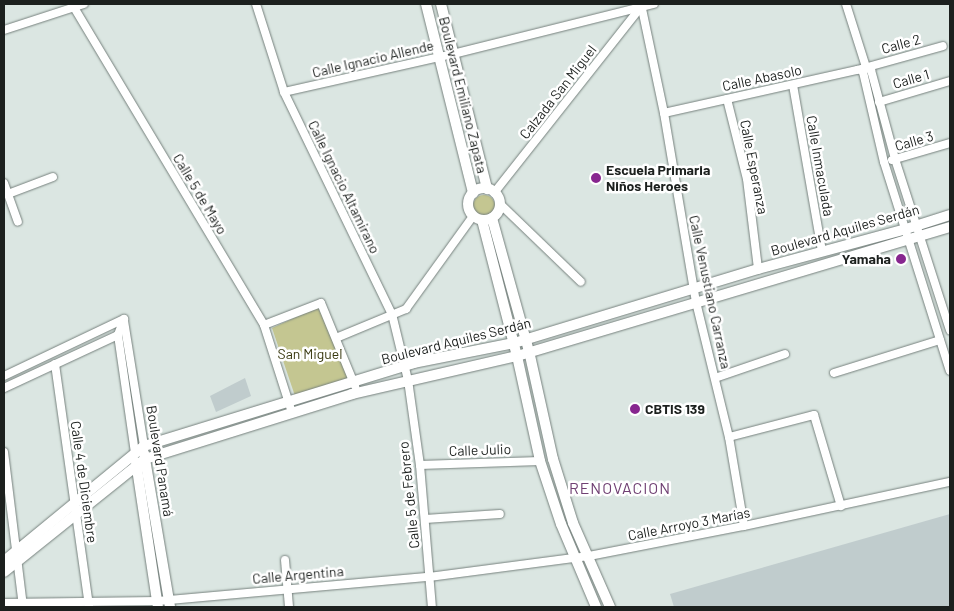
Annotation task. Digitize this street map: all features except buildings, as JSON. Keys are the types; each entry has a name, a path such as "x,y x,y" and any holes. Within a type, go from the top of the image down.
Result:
{"street":[{"path":"4,30 73,5 84,4"},
{"name":"Calle Ignacio Altamirano","path":"256,4 284,92 392,314 408,380"},
{"name":"Boulevard Emiliano Zapata","path":"426,4 473,193"},
{"name":"Boulevard Emiliano Zapata","path":"441,4 491,191"},
{"name":"Calle Ignacio Allende","path":"284,92 453,54 641,5 654,4"},
{"path":"846,4 866,67 870,70 895,159 940,340 950,371"},
{"name":"Calle 5 de Mayo","path":"73,5 264,325 292,413"},
{"name":"Calzada San Miguel","path":"491,191 641,5"},
{"name":"Calle Venustiano Carranza","path":"641,5 664,113 696,302 729,437 744,526"},
{"path":"617,12 624,28"},
{"name":"Calle 2","path":"866,67 943,46"},
{"path":"866,67 863,72 884,162 941,302 950,330"},
{"name":"Calle Abasolo","path":"664,113 866,67"},
{"name":"Calle 1","path":"879,102 950,81"},
{"name":"Calle Inmaculada","path":"793,85 822,251"},
{"name":"Calle Esperanza","path":"726,99 747,179 758,269"},
{"name":"Calle 3","path":"884,162 950,143"},
{"path":"8,194 54,177"},
{"path":"4,183 18,222"},
{"path":"472,216 468,204 473,193 491,191 500,204 581,282"},
{"path":"472,216 487,219 496,214 500,204"},
{"name":"Boulevard Aquiles Serdán","path":"4,561 17,554 75,509 141,462 357,393 517,356 696,302 912,233 950,215"},
{"path":"336,338 406,309 472,216"},
{"path":"487,219 529,351 553,459 573,523 610,607"},
{"path":"487,219 540,461 574,557 596,607"},
{"name":"Boulevard Aquiles Serdán","path":"75,509 144,446 406,366 525,340 822,251 950,227"},
{"path":"941,302 950,300"},
{"path":"264,325 321,303 357,393"},
{"path":"4,388 118,335 124,319"},
{"path":"4,376 124,319"},
{"name":"Boulevard Panamá","path":"124,319 144,446 141,462 165,605"},
{"name":"Boulevard Panamá","path":"118,335 135,454 141,462"},
{"path":"834,373 940,340"},
{"path":"715,378 784,354"},
{"name":"Calle 4 de Diciembre","path":"55,364 89,605"},
{"name":"Calle 5 de Febrero","path":"408,380 420,465 432,607"},
{"path":"729,437 814,415 841,506"},
{"path":"4,452 23,605"},
{"name":"Calle Julio","path":"420,465 540,461"},
{"name":"Calle Arroyo 3 Marías","path":"429,577 589,556 744,526 950,482"},
{"path":"425,519 500,514"},
{"name":"Boulevard Aquiles Serdán","path":"4,572 17,554"},
{"path":"285,560 289,607"},
{"name":"Calle Argentina","path":"4,604 165,605 288,588 429,577"}],"green space":[{"path":"484,195 492,198 495,206 492,214 484,217 476,214 473,206 476,198"},
{"name":"San Miguel","path":"318,307 349,379 295,396 272,328"}],"place":[{"name":"Escuela Primaria Niños Heroes","path":"596,178"},
{"name":"Yamaha","path":"901,259"},
{"name":"CBTIS 139","path":"635,409"}],"district":[{"name":"RENOVACION","path":"620,488"}]}
